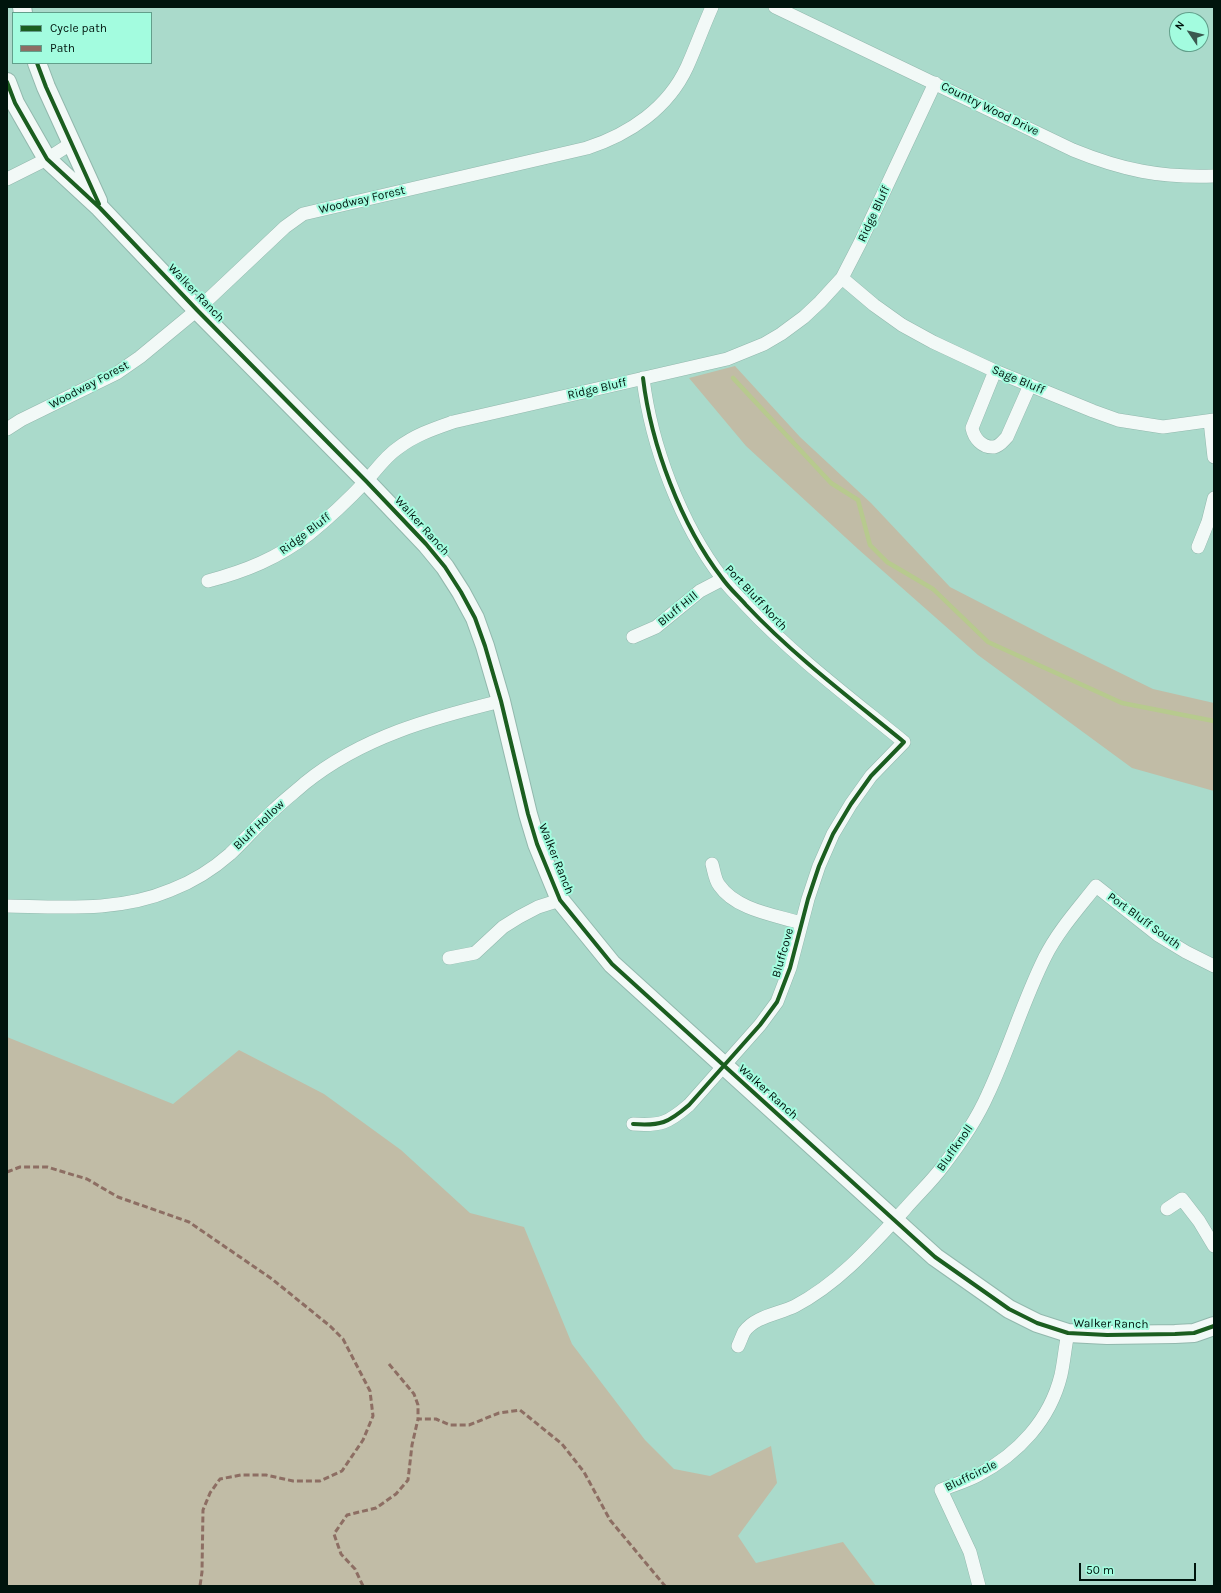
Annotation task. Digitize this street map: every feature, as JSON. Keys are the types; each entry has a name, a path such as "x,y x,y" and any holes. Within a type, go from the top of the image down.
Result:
{"street":[{"name":"Woodway Forest","path":"7,429 21,420 117,374 140,358 197,310 285,227 303,214 588,148 605,142 634,127 659,107 678,82 687,68 712,7"},
{"name":"Country Wood Drive","path":"775,7 1073,150 1101,161 1130,170 1159,175 1189,177 1214,176"},
{"name":"Walker Ranch","path":"37,64 46,87 100,208"},
{"name":"Walker Ranch","path":"7,82 15,103 47,159 100,208 197,310 366,481 426,544 445,567 475,618 485,646 501,701 528,814 537,844 560,900 612,964 935,1257 1009,1310 1037,1323 1068,1333 1107,1336 1175,1334 1194,1333 1214,1326"},
{"name":"Ridge Bluff","path":"208,581 238,573 263,563 287,550 314,530 366,481 387,457 398,448 424,432 453,422 727,359 764,344 781,334 804,317 842,278 860,244 935,83"},
{"path":"7,179 47,159 72,143"},
{"name":"Sage Bluff","path":"842,278 874,305 902,325 933,342 1030,386 1118,420 1163,427 1212,420"},
{"path":"995,370 972,428 973,435 977,441 986,446 994,447 1001,444 1007,437 1030,386"},
{"name":"Port Bluff North","path":"643,378 645,399 661,458 683,515 707,558 722,579 786,645 904,742"},
{"path":"1212,420 1214,457"},
{"path":"1198,547 1208,522 1214,498"},
{"name":"Bluff Hill","path":"633,637 656,627 700,591 722,579"},
{"name":"Bluff Hollow","path":"7,906 106,906 151,898 172,890 193,880 224,859 275,809 306,782 341,759 377,739 415,724 455,712 501,701"},
{"name":"Bluffcove","path":"634,1124 661,1124 676,1116 689,1105 760,1025 777,1002 790,968 801,923 819,866 833,834 851,804 871,776 904,742"},
{"path":"712,864 718,885 734,900 752,908 801,923"},
{"name":"Port Bluff South","path":"1096,886 1158,934 1186,952 1214,966"},
{"name":"Bluffknoll","path":"738,1346 745,1331 757,1322 794,1307 820,1292 857,1261 943,1166 967,1132 988,1095 1024,1002 1046,956 1060,933 1096,886"},
{"path":"449,958 474,953 503,927 519,917 538,907 560,900"},
{"path":"1167,1209 1182,1199 1199,1221 1214,1246"},
{"name":"Bluffcircle","path":"979,1586 970,1552 941,1490 977,1476 1004,1460 1037,1427 1048,1410 1061,1375 1068,1333"}],"shaded area":[{"path":"735,366 800,437 871,503 950,587 1153,689 1214,703 1214,791 1132,768 978,655 858,549 746,446 689,378"},
{"path":"7,1037 173,1104 239,1050 324,1094 401,1150 470,1213 524,1227 572,1344 645,1440 674,1469 710,1476 771,1446 777,1483 738,1536 756,1563 843,1542 876,1586 7,1586"}],"waterway":[{"path":"733,378 831,483 858,500 870,545 887,562 933,589 988,642 1122,703 1214,721"}],"marked path":[{"path":"7,1172 20,1167 47,1167 87,1179 118,1197 189,1222 272,1279 330,1326 343,1339 370,1391 373,1416 363,1440 342,1471 320,1481 293,1481 266,1475 241,1475 220,1479 210,1493 203,1510 202,1572 200,1586"},
{"path":"389,1364 414,1394 418,1405 418,1419"},
{"path":"363,1586 355,1569 341,1554 334,1534 347,1515 376,1508 396,1494 408,1480 412,1445 418,1419 436,1419 450,1425 469,1425 499,1413 520,1410 562,1444 584,1472 610,1520 665,1586"}],"cycle path":[{"path":"37,64 46,87 99,204"},
{"path":"7,82 15,103 47,159 100,208 197,310 366,481 426,544 445,567 475,618 485,646 501,701 528,814 537,844 560,900 612,964 935,1257 1009,1309 1037,1323 1068,1333 1107,1335 1175,1334 1194,1333 1214,1326"},
{"path":"633,1124 657,1124 664,1122 675,1116 689,1105 760,1025 777,1002 790,968 808,899 819,866 833,834 851,804 871,776 904,742 783,642 764,624 722,578 693,534 670,483 653,430 643,378"}]}
